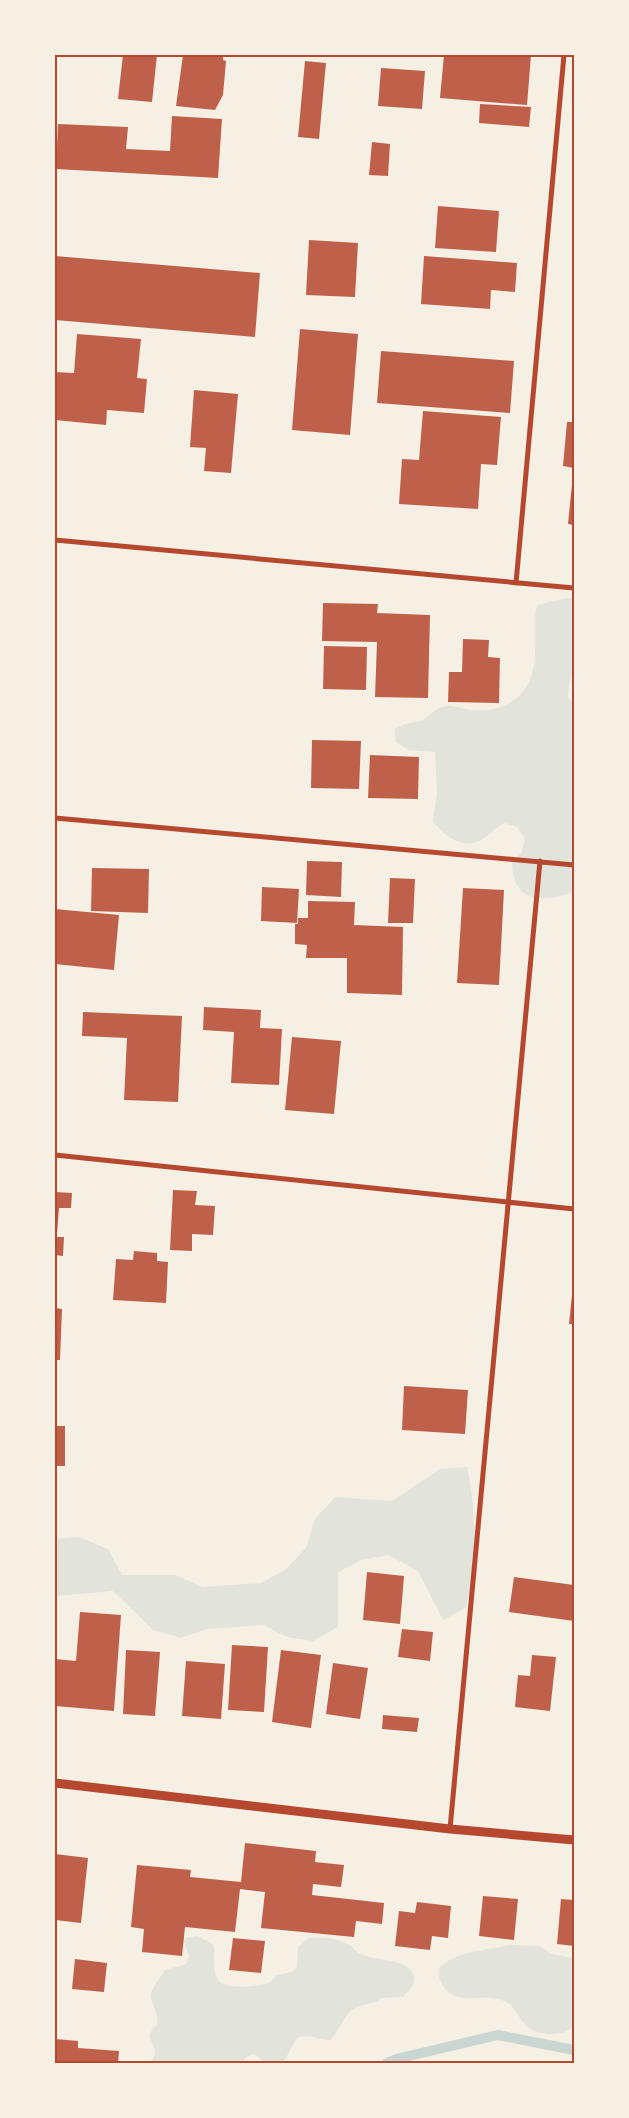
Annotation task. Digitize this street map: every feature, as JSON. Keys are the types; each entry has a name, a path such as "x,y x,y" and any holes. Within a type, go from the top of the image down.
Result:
{"street":[{"path":"516,583 564,55"},
{"path":"55,540 574,588"},
{"path":"55,818 574,865"},
{"path":"450,1829 510,1202 540,861"},
{"path":"55,1155 574,1209"},
{"path":"55,1783 450,1829 574,1840"}],"shaded area":[{"path":"574,598 574,673 570,677 568,698 574,703 574,892 551,898 541,898 523,892 517,886 513,876 512,862 522,852 525,838 517,827 504,823 481,840 467,843 454,840 433,822 437,793 435,752 408,750 396,742 394,729 406,723 423,720 446,706 472,710 492,709 501,707 517,698 528,683 534,666 535,614 537,605"},
{"path":"467,1467 474,1520 474,1555 470,1591 466,1608 443,1620 418,1571 388,1555 362,1560 338,1572 338,1627 313,1641 287,1637 263,1625 207,1629 181,1638 153,1630 113,1591 55,1596 55,1539 79,1537 108,1549 122,1575 176,1575 203,1587 261,1583 285,1570 306,1548 315,1519 335,1497 392,1501 440,1469"},
{"path":"197,1936 213,1944 215,1973 223,1984 241,1987 260,1985 269,1983 277,1975 292,1972 297,1967 298,1947 309,1938 341,1941 363,1955 407,1966 412,1971 414,1983 403,1997 381,1998 379,2001 362,2005 349,2012 330,2040 309,2036 297,2038 283,2063 263,2063 259,2057 253,2054 246,2057 242,2063 149,2063 155,2052 150,2034 157,2025 157,2014 151,1998 152,1991 165,1970 186,1964 189,1957 184,1941 186,1938"},
{"path":"509,1945 539,1946 552,1954 574,1958 574,2026 565,2032 556,2034 539,2032 525,2025 514,2009 504,2001 496,1998 463,1998 455,1996 449,1993 442,1984 439,1977 439,1968 446,1962 463,1954"}],"building":[{"path":"123,55 157,55 152,102 118,99"},
{"path":"183,55 223,55 223,60 226,61 223,95 215,110 176,106"},
{"path":"444,55 531,55 527,105 440,98"},
{"path":"305,61 326,63 319,139 298,137"},
{"path":"381,68 425,71 422,109 378,106"},
{"path":"480,104 531,107 529,127 479,123"},
{"path":"172,116 222,119 218,178 56,169 58,124 128,127 126,149 170,151"},
{"path":"372,142 390,144 388,176 369,175"},
{"path":"438,206 499,211 496,252 435,248"},
{"path":"309,240 358,243 355,297 306,295"},
{"path":"55,256 260,273 255,337 55,320"},
{"path":"424,256 517,263 515,292 491,290 490,309 421,304"},
{"path":"300,329 358,334 350,435 292,430"},
{"path":"77,334 141,339 137,378 147,379 144,413 107,410 106,425 55,420 55,372 74,373"},
{"path":"381,351 514,361 510,413 377,403"},
{"path":"194,390 238,394 231,473 204,471 206,448 190,447"},
{"path":"423,411 501,417 497,465 481,464 478,509 399,504 402,459 419,460"},
{"path":"567,422 574,422 574,468 563,466"},
{"path":"574,474 574,525 568,524"},
{"path":"323,603 378,604 377,613 430,615 428,698 375,697 377,642 322,641"},
{"path":"463,639 489,640 488,657 500,658 499,703 448,702 449,672 462,672"},
{"path":"324,646 367,647 366,690 323,689"},
{"path":"312,740 361,741 359,789 311,788"},
{"path":"370,755 419,757 418,799 368,798"},
{"path":"307,861 342,862 341,897 306,895"},
{"path":"92,868 149,869 148,913 91,911"},
{"path":"390,878 415,879 413,923 388,923"},
{"path":"262,887 299,889 297,923 261,921"},
{"path":"463,888 504,890 499,985 457,983"},
{"path":"308,901 355,902 354,925 403,927 402,995 347,993 347,958 306,958 307,945 295,944 295,924 298,924 298,918 308,918"},
{"path":"55,909 119,915 114,970 55,964"},
{"path":"204,1007 261,1010 260,1028 282,1029 279,1085 231,1083 234,1032 203,1030"},
{"path":"83,1012 182,1016 178,1102 124,1100 127,1038 82,1036"},
{"path":"292,1037 341,1041 334,1114 285,1110"},
{"path":"173,1190 197,1191 195,1205 215,1206 213,1235 192,1234 192,1251 170,1250"},
{"path":"55,1192 72,1193 71,1208 59,1208 57,1233 55,1233"},
{"path":"55,1237 64,1237 63,1256 55,1255"},
{"path":"134,1251 157,1253 157,1261 168,1262 166,1303 113,1300 116,1259 133,1260"},
{"path":"573,1285 574,1324 569,1324"},
{"path":"55,1308 62,1309 60,1360 55,1360"},
{"path":"404,1386 468,1390 465,1434 402,1430"},
{"path":"55,1426 65,1426 65,1466 55,1466"},
{"path":"367,1572 404,1576 400,1624 363,1620"},
{"path":"514,1577 574,1585 574,1621 509,1612"},
{"path":"80,1612 121,1615 114,1711 55,1706 55,1659 76,1661"},
{"path":"402,1629 433,1632 430,1661 398,1657"},
{"path":"232,1645 268,1647 264,1712 228,1710"},
{"path":"126,1650 160,1652 155,1716 123,1714"},
{"path":"281,1650 321,1655 311,1728 272,1722"},
{"path":"532,1655 556,1657 550,1711 515,1707 518,1675 530,1676"},
{"path":"186,1661 225,1664 221,1719 182,1716"},
{"path":"333,1663 368,1668 360,1719 326,1714"},
{"path":"383,1715 419,1718 417,1732 382,1729"},
{"path":"245,1843 316,1851 315,1862 344,1865 341,1887 313,1884 312,1895 384,1903 382,1924 356,1921 354,1937 261,1928 265,1892 240,1889 235,1932 185,1927 182,1956 142,1952 144,1929 131,1927 137,1865 191,1870 190,1877 241,1882"},
{"path":"55,1854 88,1858 81,1923 55,1920"},
{"path":"483,1896 518,1899 514,1940 479,1936"},
{"path":"561,1899 574,1900 574,1946 557,1944"},
{"path":"417,1902 451,1906 448,1938 432,1936 430,1950 395,1946 399,1911 415,1913"},
{"path":"233,1938 265,1941 261,1973 229,1970"},
{"path":"75,1959 107,1963 104,1992 72,1989"},
{"path":"55,2039 78,2041 78,2048 119,2051 118,2063 55,2063"}],"waterway":[{"path":"387,2063 396,2059 498,2035 574,2050"}]}
